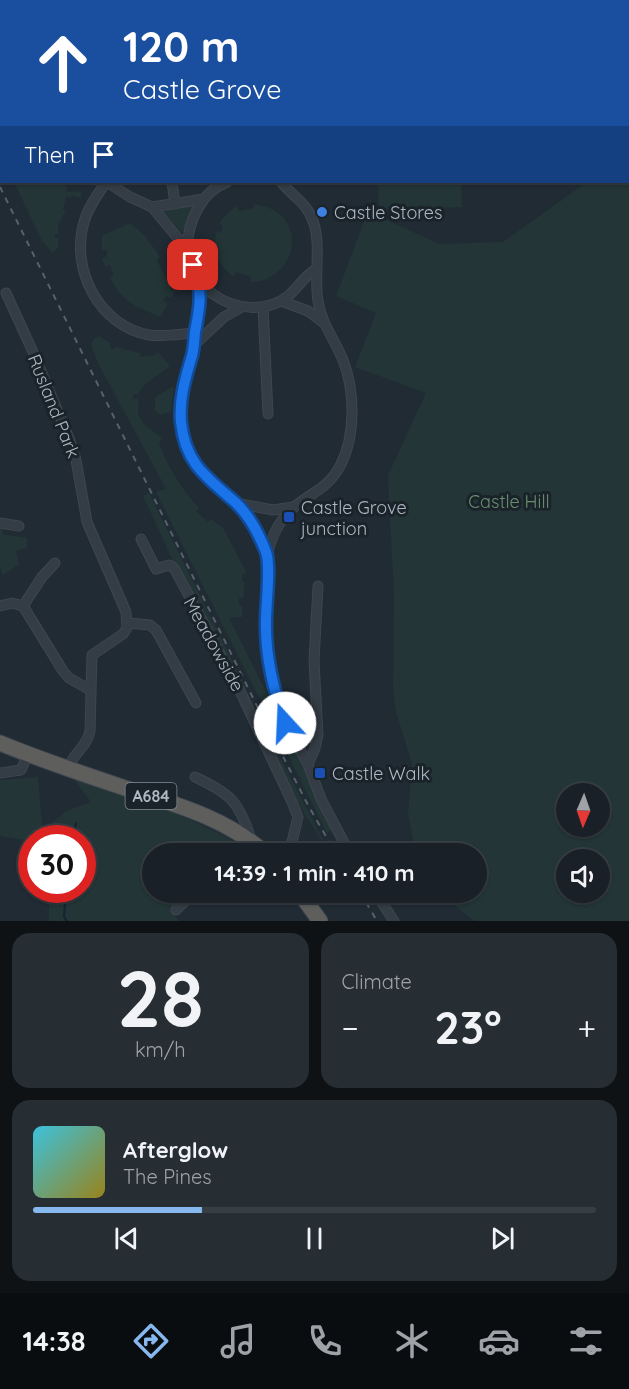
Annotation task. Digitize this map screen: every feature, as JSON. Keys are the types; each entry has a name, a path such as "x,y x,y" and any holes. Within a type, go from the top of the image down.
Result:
{"highway":[{"name":"A684","path":"0,742 68,769 205,815 251,843"},
{"path":"307,903 320,921"}],"street":[{"path":"105,183 85,219 80,254 82,269 97,300 119,323 130,329 152,335 195,333"},
{"path":"108,183 152,207 187,249 199,282 201,303 194,345 180,401 183,438 189,453 202,473 236,503 253,525 267,555"},
{"path":"172,183 175,204"},
{"path":"187,249 194,214 204,199 224,183"},
{"path":"283,184 310,212 315,225 318,302 324,324 343,359 351,399 350,430 346,452 334,476 316,493 294,506 277,526 267,555 266,621 271,676 285,723 308,764 328,815 344,843"},
{"path":"152,207 204,199"},
{"path":"199,282 227,302 242,307 263,307 281,301 315,270"},
{"name":"Rusland Park","path":"6,293 69,438 76,460 87,522 126,612 128,622"},
{"path":"281,301 308,311 324,324"},
{"path":"194,345 224,317 242,307"},
{"path":"263,307 268,414"},
{"path":"236,503 273,510 294,506"},
{"path":"0,523 19,525"},
{"name":"Meadowside","path":"141,538 156,569 169,565 174,568 239,689 292,802 297,817 291,843"},
{"path":"23,606 42,577 55,563"},
{"path":"308,764 318,735 314,661 318,586"},
{"path":"0,606 12,603 23,606 63,671 69,678 90,690"},
{"path":"68,769 70,760 89,737 92,655 123,634 128,622 150,625 156,630 196,703"},
{"path":"0,773 21,770 28,754"},
{"path":"195,777 225,793 237,804 250,836 243,843"},
{"path":"176,910 183,903"},
{"path":"382,903 393,921"}],"green space":[{"path":"14,183 66,183 67,192 81,191 81,198 66,197 63,209 66,210 58,225 59,233 55,234 55,238 59,238 58,248 52,253 41,239"},
{"path":"378,183 461,183 462,207 379,210"},
{"name":"Castle Hill","path":"586,183 629,183 629,921 474,921 452,903 487,903 487,843 414,843 408,814 412,764 396,712 393,691 394,596 388,475 426,393 355,367 376,313 336,296 368,211 439,244 503,242"},
{"path":"254,204 277,212 286,222 291,233 292,245 283,266 274,275 250,282 251,277 236,272 234,277 220,263 215,238 217,231 221,233 223,226 219,224 220,221 235,207 239,211 254,208"},
{"path":"193,206 183,233 161,211"},
{"path":"130,223 145,236 160,257 157,260 171,289 175,291 171,298 166,296 163,301 168,304 160,317 137,306 120,293 110,277 114,275 110,265 105,267 102,258 107,256 107,250 102,250 102,236"},
{"path":"99,336 110,343 113,349 116,347 140,353 140,356 144,357 145,355 153,356 158,352 170,366 148,382 138,394 133,394 133,399 139,399 138,414 144,424 162,438 159,443 167,461 181,485 199,508 196,511 208,522 211,519 224,529 245,570 245,574 242,574 242,581 245,582 243,598 239,598 242,617 229,618 303,765 317,801 332,830 327,833 156,492 166,489 99,365 91,345 93,339"},
{"path":"174,386 171,412 160,415 155,411 155,397"},
{"path":"149,493 325,843 304,813 293,791 289,792 176,567 143,496"},
{"path":"0,526 3,527 2,534 27,538 27,548 16,551 19,564 3,575 0,568"},
{"path":"38,777 42,825 18,825 18,839 0,836 0,780"},
{"path":"73,778 181,815 236,842 142,843 142,903 176,903 170,909 179,921 49,921 49,903 96,903 96,825 52,825 66,811 91,802"}],"waterway":[{"path":"65,903 64,917 67,921"}],"railway":[{"path":"0,187 257,706 330,843"},
{"path":"366,903 377,921"}],"place":[{"name":"Castle Stores","path":"322,212"},
{"name":"Castle Grove junction","path":"289,517"},
{"name":"Castle Walk","path":"320,773"}],"route":[{"path":"193,265 199,282 201,303 192,357 180,401 183,438 194,464 236,503 253,525 267,555 268,658 275,694 285,723"}]}
